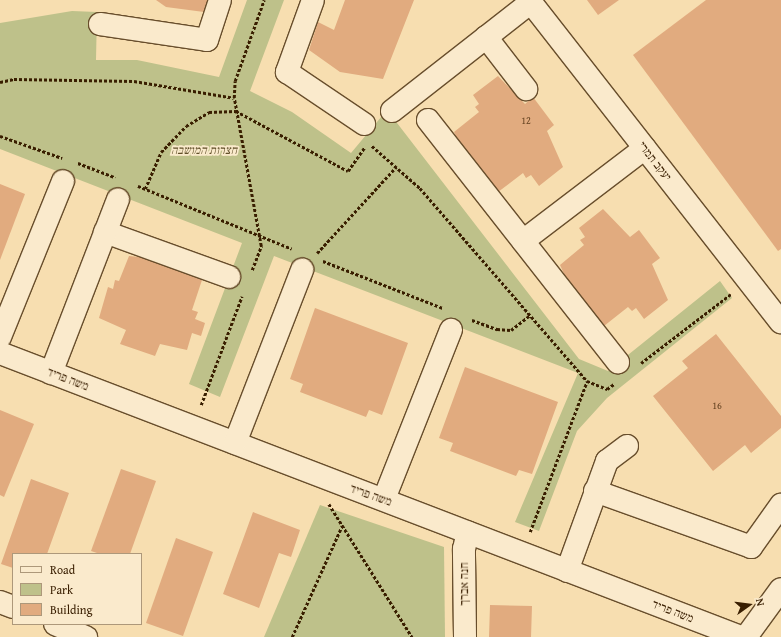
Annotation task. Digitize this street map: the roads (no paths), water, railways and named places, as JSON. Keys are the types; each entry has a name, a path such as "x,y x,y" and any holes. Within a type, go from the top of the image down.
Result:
{"street":[{"path":"100,24 207,40 220,0"},
{"path":"313,0 287,72 366,133"},
{"path":"392,112 530,1"},
{"name":"יעקב תמרי","path":"530,1 781,322"},
{"path":"486,37 526,89"},
{"path":"428,120 618,362"},
{"path":"523,241 645,148"},
{"path":"0,337 66,170"},
{"path":"51,373 123,187"},
{"path":"105,232 241,281"},
{"path":"235,443 305,260"},
{"path":"384,499 459,324"},
{"name":"משה פריד","path":"0,353 741,637"},
{"path":"567,571 607,460 627,446"},
{"path":"596,491 751,547 781,505"},
{"name":"חנה אברך","path":"465,637 464,549 468,532"},
{"path":"746,637 781,589"},
{"path":"0,602 12,607"},
{"path":"57,625 86,637"}],"park label":[{"name":"חצרות המושבה","path":"204,150"}]}
